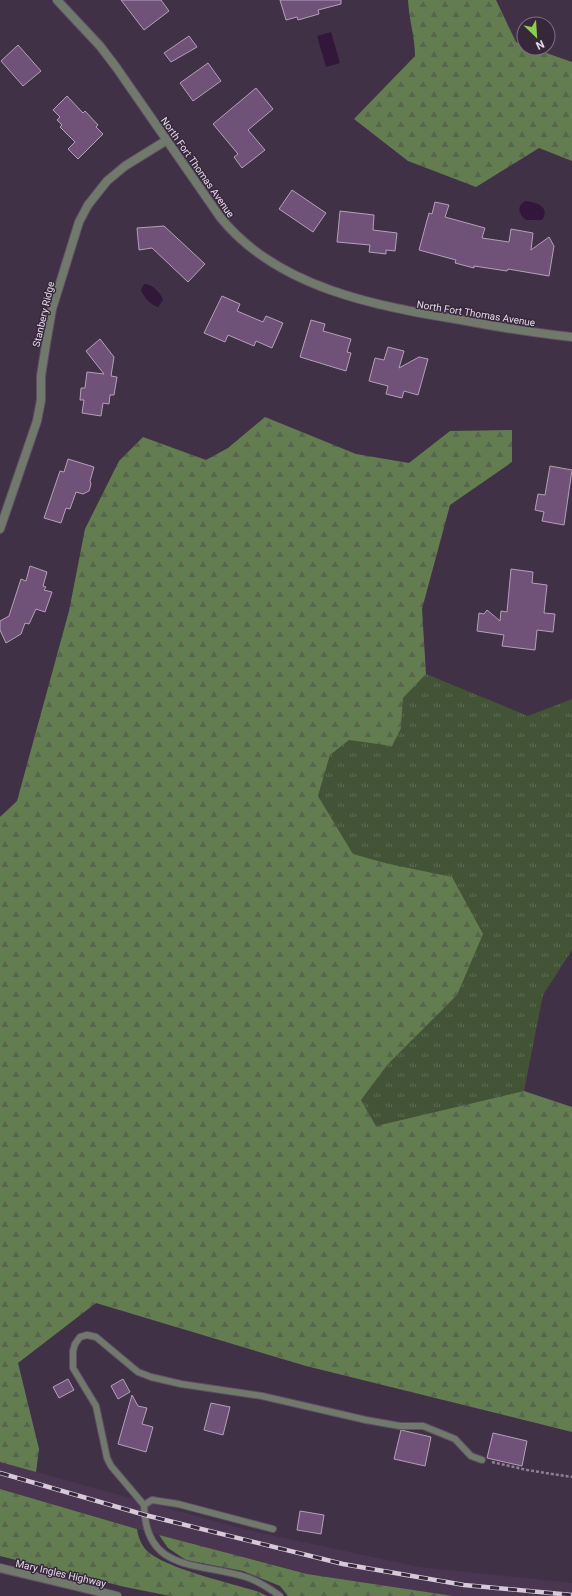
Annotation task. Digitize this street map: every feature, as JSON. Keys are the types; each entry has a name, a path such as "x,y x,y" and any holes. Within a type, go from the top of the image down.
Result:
{"street":[{"name":"North Fort Thomas Avenue","path":"57,0 100,46 167,140 209,203 239,238 273,262 309,281 351,298 420,315 572,337"},
{"name":"Stanbery Ridge","path":"0,529 37,421 41,400 42,370 52,309 79,222 88,205 107,181 125,166 167,140"},
{"name":"Mary Ingles Highway","path":"0,1568 117,1596"}],"lane":[{"path":"280,1596 267,1586 246,1577 184,1564 167,1557 155,1544 148,1531 144,1505 111,1466 107,1458 96,1406 73,1368 73,1351 75,1344 80,1337 87,1335 96,1337 138,1372 151,1377 181,1384 262,1396 366,1420 400,1426 423,1426 455,1439 470,1456 482,1460"},
{"path":"144,1505 152,1500 178,1504 273,1529"}],"path":[{"path":"482,1460 527,1470 572,1477"}],"shaded area":[{"path":"331,32 340,63 326,67 317,36"},
{"path":"525,201 541,206 545,212 542,220 526,220 524,218 520,213 520,205"},
{"path":"144,284 150,285 160,294 163,300 158,307 150,303 144,295 141,290"},
{"path":"0,1462 243,1529 419,1567 572,1583 572,1596 453,1596 307,1574 159,1535 0,1489"}],"green space":[{"path":"408,0 496,0 516,42 516,56 555,56 572,62 572,161 539,148 476,187 408,161 354,119 415,56"},
{"path":"265,417 356,454 409,463 450,431 512,430 512,462 450,505 422,609 426,674 403,698 401,728 392,746 349,740 330,755 318,796 353,854 389,864 452,877 483,934 457,995 388,1064 361,1100 376,1126 524,1091 572,1107 572,1432 306,1366 96,1303 18,1363 39,1449 36,1472 0,1462 0,817 17,801 69,611 85,529 119,461 143,437 206,460 228,448"},
{"path":"426,674 528,716 572,699 572,950 543,995 524,1091 376,1126 361,1100 388,1064 389,864 353,854 318,796 330,755 349,740 401,728 403,698"},
{"path":"0,1489 137,1529 143,1546 156,1558 184,1570 259,1592 267,1596 170,1596 125,1587 0,1556"},
{"path":"159,1535 307,1574 453,1596 288,1596 280,1586 243,1571 186,1560 168,1548"}],"building":[{"path":"121,0 161,0 169,11 144,30"},
{"path":"280,0 341,0 341,4 318,10 319,14 298,20 297,17 286,20"},
{"path":"189,36 197,47 171,62 164,53"},
{"path":"18,45 41,71 23,86 1,61"},
{"path":"208,63 221,81 193,101 180,83"},
{"path":"256,88 273,109 248,130 265,150 242,168 234,157 238,154 213,124"},
{"path":"67,96 83,113 85,111 98,125 96,127 103,134 78,159 68,149 75,142 60,127 62,125 57,120 60,117 53,110"},
{"path":"292,190 326,213 313,232 279,209"},
{"path":"435,202 449,205 445,217 485,228 482,238 509,242 511,229 533,233 531,250 549,237 554,246 549,276 508,269 507,271 474,266 474,268 455,263 456,260 419,250 429,213 432,214"},
{"path":"340,211 374,215 373,230 397,233 395,251 386,250 386,254 369,252 370,245 337,242"},
{"path":"164,226 205,264 188,282 152,248 139,250 137,228"},
{"path":"222,296 240,304 237,311 263,322 266,316 283,323 272,348 256,341 254,346 228,335 225,342 204,333"},
{"path":"311,320 325,324 323,331 351,339 347,352 351,353 346,371 300,357"},
{"path":"100,339 114,357 111,376 117,377 114,395 110,395 109,404 103,403 101,416 82,413 84,400 80,400 81,388 85,388 87,372 104,374 86,351"},
{"path":"388,347 404,351 399,368 419,357 428,359 418,395 404,391 402,398 386,394 388,386 369,381 375,358 384,360"},
{"path":"68,459 94,467 89,491 83,494 76,492 70,509 66,508 61,523 44,518 60,471 64,472"},
{"path":"550,466 572,470 564,525 542,521 544,512 535,510 538,494 545,495"},
{"path":"30,566 47,572 43,586 46,587 44,590 52,592 45,612 36,609 29,624 25,623 21,634 6,643 0,630 0,621 9,616 21,579 26,581"},
{"path":"511,569 533,572 532,583 547,585 544,613 555,614 553,632 537,630 535,650 502,646 504,635 477,631 479,613 484,614 487,610 500,621 501,611 507,612"},
{"path":"68,1379 74,1390 59,1398 53,1387"},
{"path":"123,1379 130,1392 118,1399 111,1386"},
{"path":"132,1395 138,1406 147,1408 142,1424 153,1427 146,1452 118,1444"},
{"path":"211,1403 230,1407 223,1435 204,1430"},
{"path":"401,1430 431,1437 425,1466 394,1459"},
{"path":"493,1433 527,1441 522,1466 487,1458"},
{"path":"300,1511 324,1515 321,1534 297,1530"}],"railway":[{"path":"0,1473 145,1515 343,1564 464,1585 572,1595"}]}
